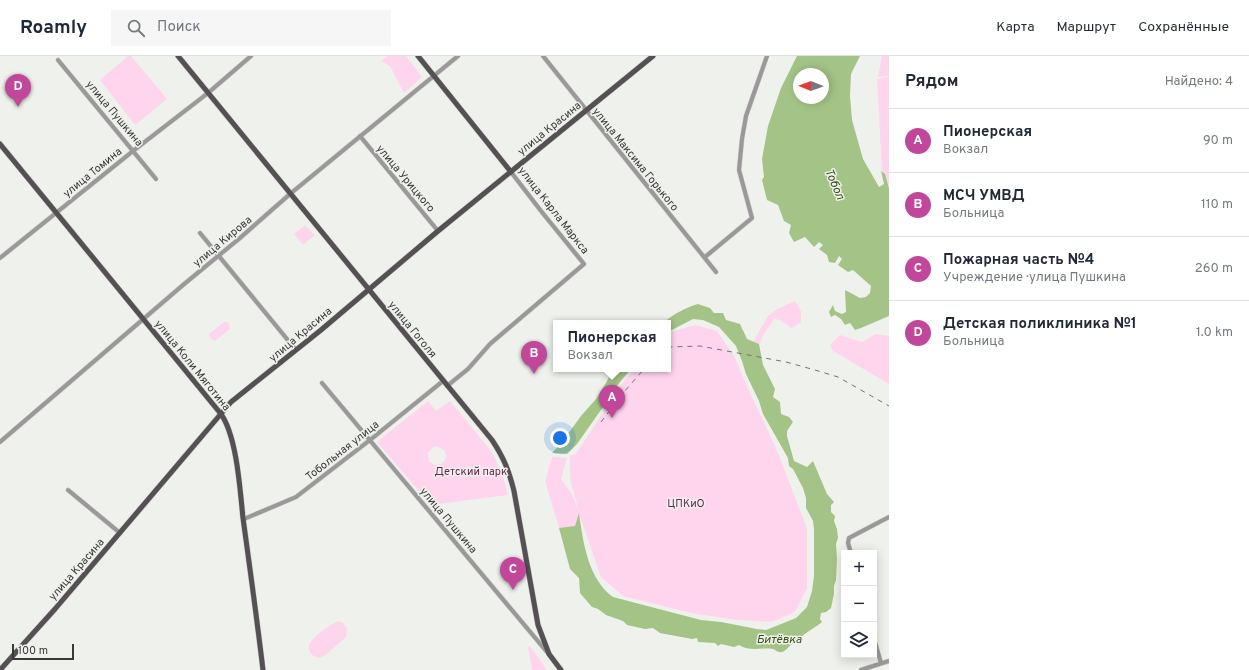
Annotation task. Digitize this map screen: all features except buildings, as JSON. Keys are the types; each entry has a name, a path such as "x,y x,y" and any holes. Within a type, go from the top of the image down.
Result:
{"main road":[{"name":"улица Гоголя","path":"178,56 492,440 501,454 508,469 514,491 538,625 549,654"},
{"name":"улица Карла Маркса","path":"418,56 511,172"},
{"name":"улица Красина","path":"0,670 120,533 231,402 653,56"},
{"name":"улица Коли Мяготина","path":"0,144 221,414 227,425 231,436 244,519 263,670"},
{"name":"улица Пушкина","path":"549,654 561,670"}],"street":[{"name":"улица Томина","path":"0,258 208,93 251,56"},
{"name":"улица Кирова","path":"0,442 290,194 458,56"},
{"name":"улица Максима Горького","path":"543,56 716,272"},
{"path":"705,257 752,218 739,170 746,116 767,56"},
{"name":"улица Пушкина","path":"58,60 156,179"},
{"name":"улица Урицкого","path":"360,136 438,231"},
{"name":"улица Карла Маркса","path":"447,386 468,369 490,344 584,264 511,172"},
{"path":"200,232 296,350"},
{"name":"Тобольная улица","path":"244,519 296,498 443,381"},
{"name":"улица Пушкина","path":"322,383 549,654"},
{"path":"68,490 120,533"},
{"path":"850,550 848,543 849,538 889,517"},
{"path":"877,649 881,663"},
{"path":"861,670 889,661"}],"green space":[{"path":"128,56 131,56 167,99 135,125 100,80"},
{"path":"388,56 406,56 422,77 404,93 390,66 381,61"},
{"path":"882,56 889,56 889,76 878,77"},
{"path":"889,77 889,186 882,170 877,79"},
{"path":"305,225 315,235 303,245 294,234"},
{"path":"795,301 801,311 801,323 791,328 780,320 774,319 762,337 760,344 753,342 768,316 777,309"},
{"path":"224,322 229,324 230,329 215,341 210,338 209,334"},
{"name":"ЦПКиО","path":"695,325 717,331 734,356 776,448 807,528 807,588 795,612 772,622 737,620 691,613 623,596 601,577 579,513 575,527 559,528 545,481 552,457 567,458 561,479 572,494 579,512 570,479 570,455 575,455 624,381 633,372 671,372 672,332"},
{"path":"876,334 889,336 889,384 833,351 830,345 840,335 862,342"},
{"name":"Детский парк","path":"428,401 436,411 450,401 492,452 502,473 508,495 431,505 377,442","holes":["437,446 444,450 446,458 441,464 435,465 429,461 428,453 433,447"]},
{"path":"338,621 343,623 347,628 346,637 324,656 319,658 312,655 309,650 309,645 313,639"},
{"path":"530,646 547,670 532,670 528,647"}],"water":[{"name":"Тобол","path":"797,56 860,56 851,74 850,96 852,120 863,159 879,187 884,184 881,171 885,174 889,188 889,316 855,330 850,323 845,325 841,319 835,315 831,317 829,312 833,305 835,311 842,314 846,312 845,290 860,298 866,297 870,293 871,286 853,270 848,272 838,265 842,259 839,256 835,263 829,262 827,255 819,249 823,245 819,242 814,247 805,237 794,242 789,233 791,225 784,221 778,205 767,200 762,180 764,177 762,159 768,126 781,88"},
{"name":"Битёвка","path":"698,304 710,308 714,313 723,313 726,320 740,324 747,339 759,344 763,365 775,389 773,397 780,402 781,414 789,417 793,422 787,431 787,436 794,461 807,467 813,461 827,494 834,502 831,505 831,512 835,516 834,521 838,538 836,544 836,580 831,608 826,612 821,613 820,619 822,622 782,652 778,652 773,649 752,649 739,645 734,647 721,644 718,646 715,643 698,642 697,638 692,639 660,633 653,628 645,629 627,625 623,621 606,615 598,609 592,607 580,593 579,578 570,569 559,528 575,526 579,513 582,536 592,570 605,589 613,597 701,620 766,630 796,618 807,607 812,591 814,576 814,530 813,521 806,508 806,498 803,488 793,469 789,466 788,458 763,414 736,346 719,327 703,320 693,319 671,330 671,320 667,320 688,307"},
{"path":"612,372 628,372 610,394 603,407 577,444 567,454 552,453 596,399"}],"railway":[{"path":"671,347 700,346 786,362 838,377 889,406"},
{"path":"601,422 641,372"}],"place":[{"name":"Детская поликлиника №1","path":"18,107"},
{"name":"МСЧ УМВД","path":"534,374"},
{"name":"Пионерская","path":"612,418"},
{"name":"Пожарная часть №4","path":"513,590"}]}
